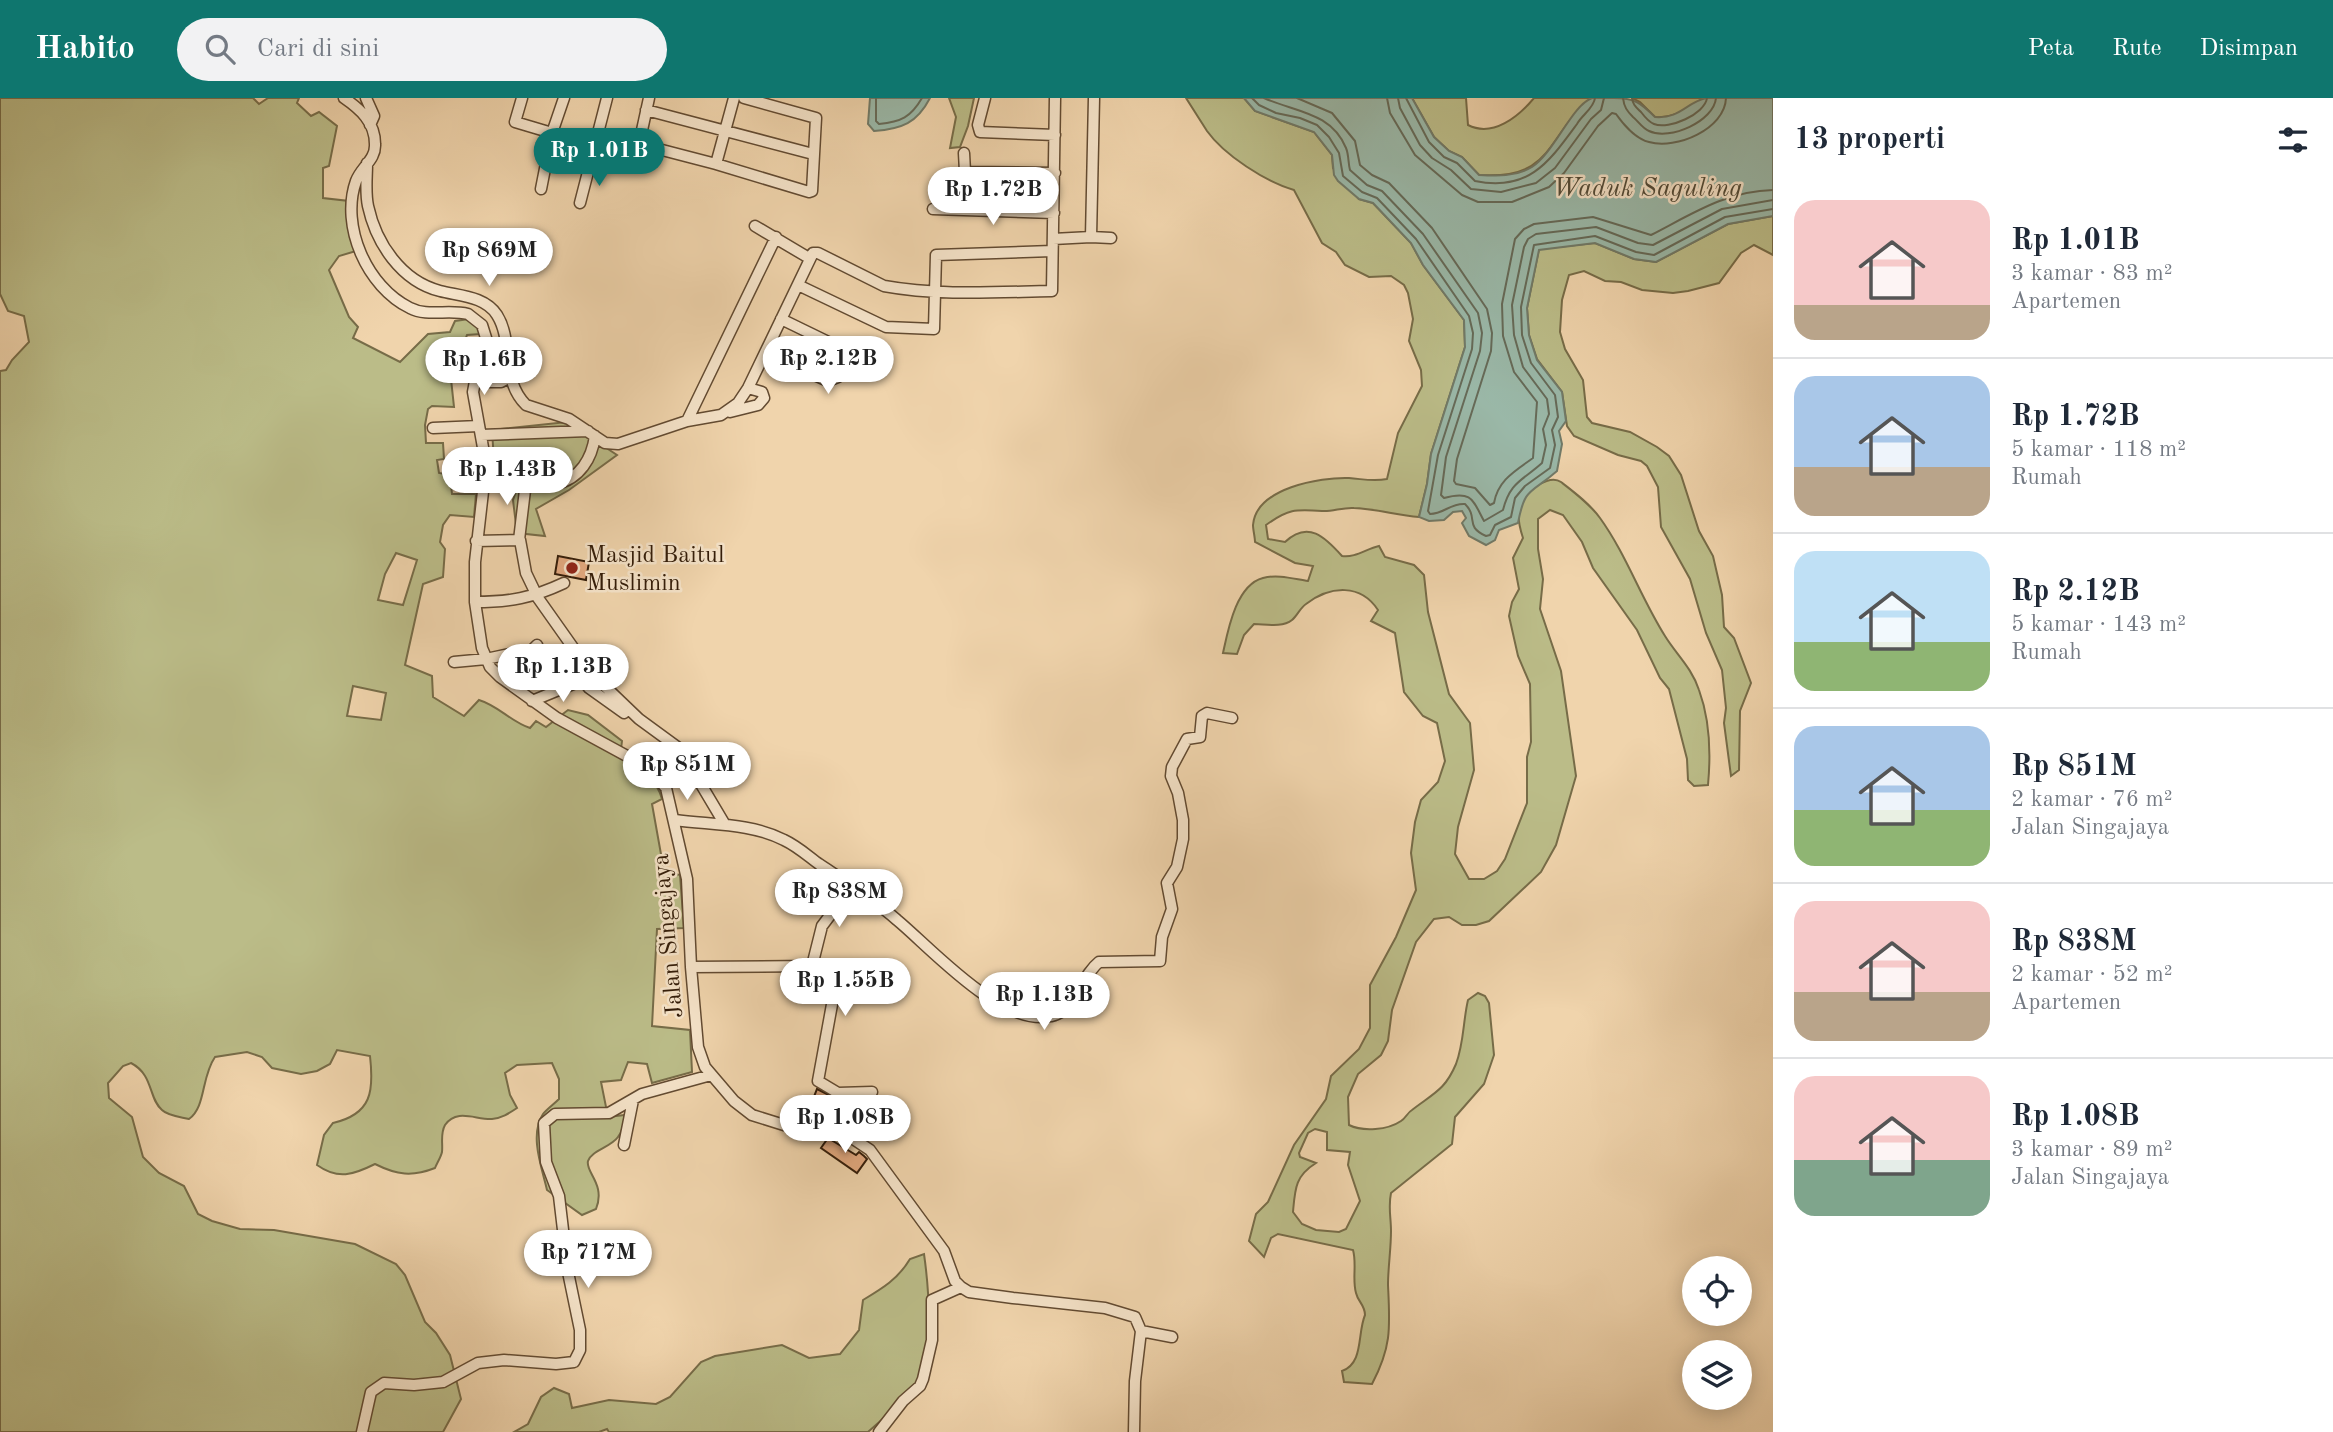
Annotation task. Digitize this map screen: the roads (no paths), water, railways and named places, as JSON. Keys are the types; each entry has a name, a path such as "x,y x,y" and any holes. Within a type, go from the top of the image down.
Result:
{"street":[{"path":"344,98 365,114 376,146 372,158 355,183 352,199 357,237 368,272 393,297 411,309 424,312 459,312 476,318 485,332 487,341 473,392 480,431 484,483 476,541 475,602 486,659"},
{"path":"366,98 374,116 370,125"},
{"path":"522,98 515,119 517,124 551,133"},
{"path":"541,189 551,133 564,98"},
{"path":"580,203 607,98"},
{"path":"716,164 734,98"},
{"path":"744,98 816,118 814,188 811,192 716,164 641,146 638,139 648,104 724,131 813,154"},
{"path":"985,98 978,125 980,132 1055,135"},
{"path":"1052,292 1055,98"},
{"path":"1091,237 1094,98"},
{"path":"964,153 964,210"},
{"path":"367,163 368,206 381,241 396,265 425,285 476,299 490,307 502,326 510,377 520,400 526,405 569,419 606,443 618,444 687,421 758,405 764,398 762,391 748,388"},
{"path":"965,172 1055,173"},
{"path":"933,209 1054,213"},
{"path":"755,226 809,258"},
{"path":"687,421 776,237"},
{"path":"1053,239 1111,238"},
{"path":"934,341 936,258 939,253 1052,251"},
{"path":"721,415 738,403 748,388 809,258 816,253 884,286 936,292 1066,292"},
{"path":"798,285 886,327 934,328"},
{"path":"765,353 828,380 838,377 856,361 855,355 781,318"},
{"path":"481,367 483,382 501,382 510,377"},
{"path":"433,428 591,433"},
{"path":"591,433 592,455 569,479 533,485 524,490 519,540 526,573 587,676 680,750 724,823"},
{"path":"476,541 519,540"},
{"path":"475,602 506,602 538,596 564,583"},
{"path":"454,662 486,659 533,649 537,645"},
{"name":"Jalan Singajaya","path":"486,659 495,672 532,701 647,767 666,788 690,897 691,967 698,1047 705,1068 734,1101 752,1115 784,1125 843,1132 864,1145 889,1172 944,1251 955,1281 961,1287"},
{"path":"532,701 587,676"},
{"path":"587,676 589,688 633,720"},
{"path":"675,820 704,824 724,823 784,839 896,918 993,1000 1020,1013 1054,1016 1071,1003 1088,973 1099,962 1160,961 1162,937 1172,909 1167,883 1177,867 1183,839 1183,820 1178,793 1171,776 1172,767 1187,739 1200,737 1202,716 1207,713 1233,718"},
{"path":"812,966 822,926 852,887"},
{"path":"691,967 812,966 838,974 836,985 831,991 833,999 818,1081 838,1093 872,1092"},
{"path":"362,1432 371,1392 384,1383 432,1384 450,1379 468,1366 478,1363 504,1360 566,1364 579,1356 580,1330 568,1272 559,1196 546,1162 544,1123 555,1114 609,1113 642,1094 711,1075"},
{"path":"624,1145 633,1101"},
{"path":"879,1432 903,1401 920,1386 923,1379 932,1340 932,1300 961,1287 969,1292 1105,1308 1131,1314 1140,1325 1141,1331 1135,1381 1134,1432"},
{"path":"1141,1331 1172,1336"}],"water":[{"path":"870,98 930,98 920,113 908,123 893,129 874,131 868,124"},
{"name":"Waduk Saguling","path":"1244,98 1412,98 1434,137 1449,151 1462,157 1479,175 1492,176 1513,174 1532,167 1548,151 1577,110 1592,98 1633,100 1655,117 1664,117 1706,98 1773,98 1773,216 1728,224 1656,262 1634,259 1595,243 1539,250 1527,308 1529,335 1537,360 1562,392 1566,421 1559,431 1562,444 1557,471 1527,496 1518,523 1499,530 1495,540 1486,545 1469,536 1462,523 1466,518 1462,511 1453,512 1444,520 1429,521 1419,517 1431,454 1465,347 1464,320 1423,265 1411,243 1373,203 1359,199 1338,181 1334,175 1332,155 1314,132 1255,111"}],"place":[{"name":"Masjid Baitul Muslimin","path":"572,568"}]}
